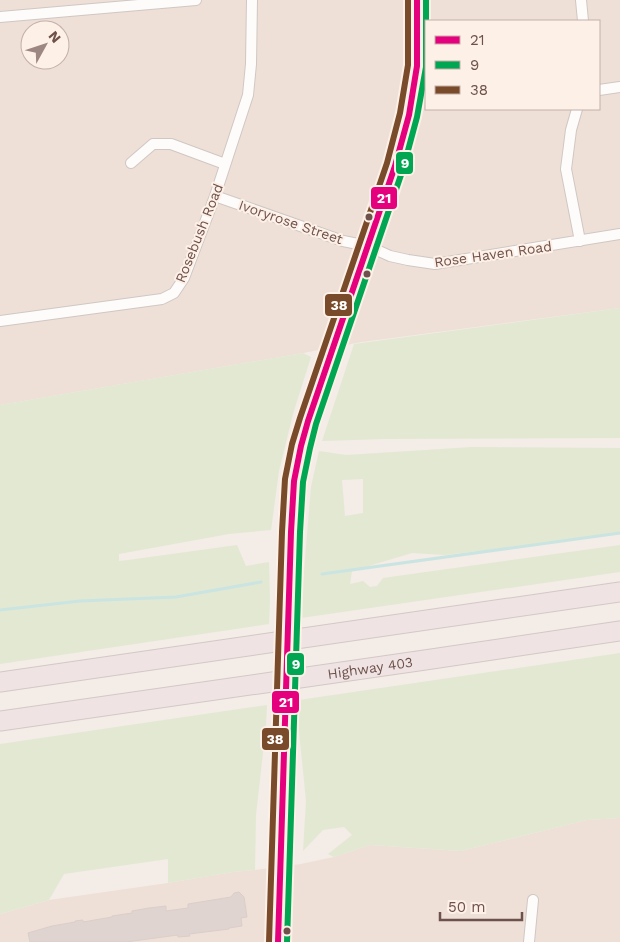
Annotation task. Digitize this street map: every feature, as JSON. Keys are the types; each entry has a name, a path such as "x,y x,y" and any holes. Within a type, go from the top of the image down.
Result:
{"highway":[{"path":"0,682 620,592"},
{"name":"Highway 403","path":"0,721 620,631"}],"main road":[{"path":"278,942 288,598 294,481 308,421 395,166 410,114 417,66 418,0"}],"street":[{"path":"0,17 196,0"},
{"name":"Rosebush Road","path":"0,321 162,299 174,293 184,278 215,196 248,95 251,64 252,0"},
{"path":"581,0 582,20"},
{"path":"600,90 620,87"},
{"path":"577,110 571,130 566,169 580,241"},
{"path":"130,163 153,144 171,144 225,164"},
{"name":"Ivoryrose Street","path":"215,196 343,241 368,246"},
{"name":"Rose Haven Road","path":"368,246 390,256 435,264 620,234"},
{"path":"529,942 534,900"}],"shaded area":[{"path":"0,0 620,0 620,308 362,342 0,405"},
{"path":"620,818 620,942 0,942 0,914 49,900 233,872 301,864 334,857 370,845 461,851 587,820"}],"green space":[{"path":"620,308 620,438 322,441 354,344"},
{"path":"303,353 311,357 293,414 279,471 271,530 229,534 119,554 119,561 237,545 246,566 269,562 269,624 0,664 0,405"},
{"path":"472,447 620,448 620,534 445,555 412,553 352,571 350,584 363,581 370,587 377,586 383,578 620,545 620,572 301,618 311,487 319,451 346,455","holes":["363,479 363,513 345,516 342,480"]},
{"path":"620,653 620,818 587,820 461,851 370,845 334,857 328,854 352,835 344,827 323,830 303,851 306,801 298,721 299,700"},
{"path":"267,705 256,815 255,870 168,883 168,859 64,874 49,900 0,914 0,744"}],"building":[{"path":"239,892 244,897 247,917 241,918 242,926 229,929 189,934 190,936 178,937 178,935 126,942 30,942 28,933 75,921 83,920 83,922 112,917 149,908 166,906 166,911 188,908 188,904 231,897 234,893"}],"waterway":[{"path":"322,574 620,533"},
{"path":"0,610 80,601 176,597 261,582"}],"transit line":[{"name":"38","path":"269,942 285,479 292,444 300,418 387,163 400,113 408,65 408,0"},
{"name":"21","path":"278,942 294,481 308,421 395,166 409,115 417,66 417,0"},
{"name":"9","path":"426,0 426,20"},
{"name":"9","path":"287,942 303,482 316,424 403,169 417,117 425,73"}]}
